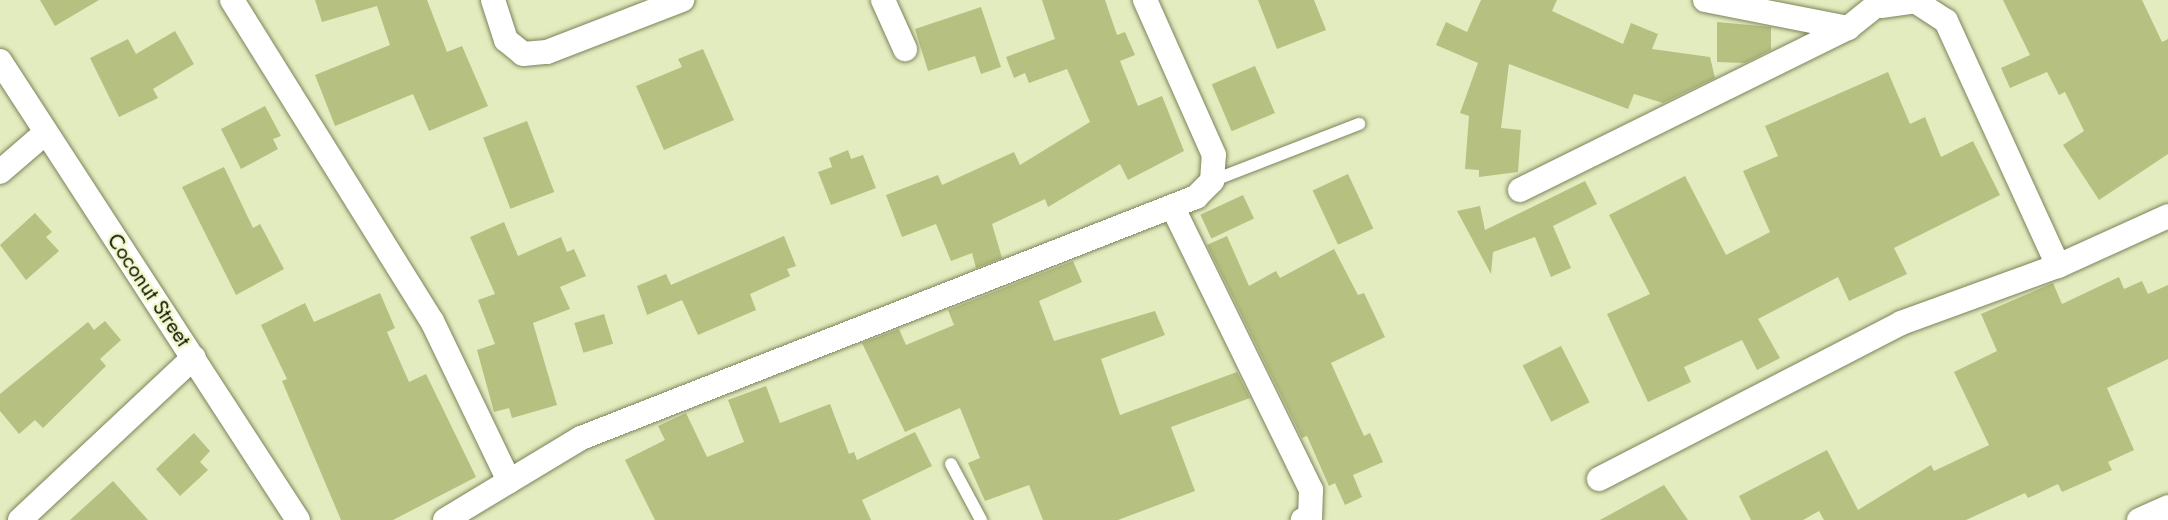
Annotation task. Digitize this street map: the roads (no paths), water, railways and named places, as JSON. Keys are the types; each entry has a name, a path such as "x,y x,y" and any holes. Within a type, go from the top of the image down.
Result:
{"street":[{"path":"231,0 432,321 509,481"},
{"path":"493,0 506,40 522,54 548,52 682,0"},
{"path":"883,0 905,49"},
{"path":"444,520 581,438 1173,208 1212,181 1214,155 1145,0"},
{"path":"1705,0 1848,28"},
{"path":"1520,190 1848,28 1882,3 1915,1 1946,21 2058,266"},
{"name":"Coconut Street","path":"0,61 44,134 194,357 298,520"},
{"path":"0,172 44,134"},
{"path":"1173,208 1311,490 1310,517 1303,520"},
{"path":"1599,479 1881,332 2058,266 2168,216"},
{"path":"20,520 194,357"},
{"path":"2139,520 2168,507"}],"lane":[{"path":"1212,181 1359,124"},
{"path":"951,464 981,520"}]}
